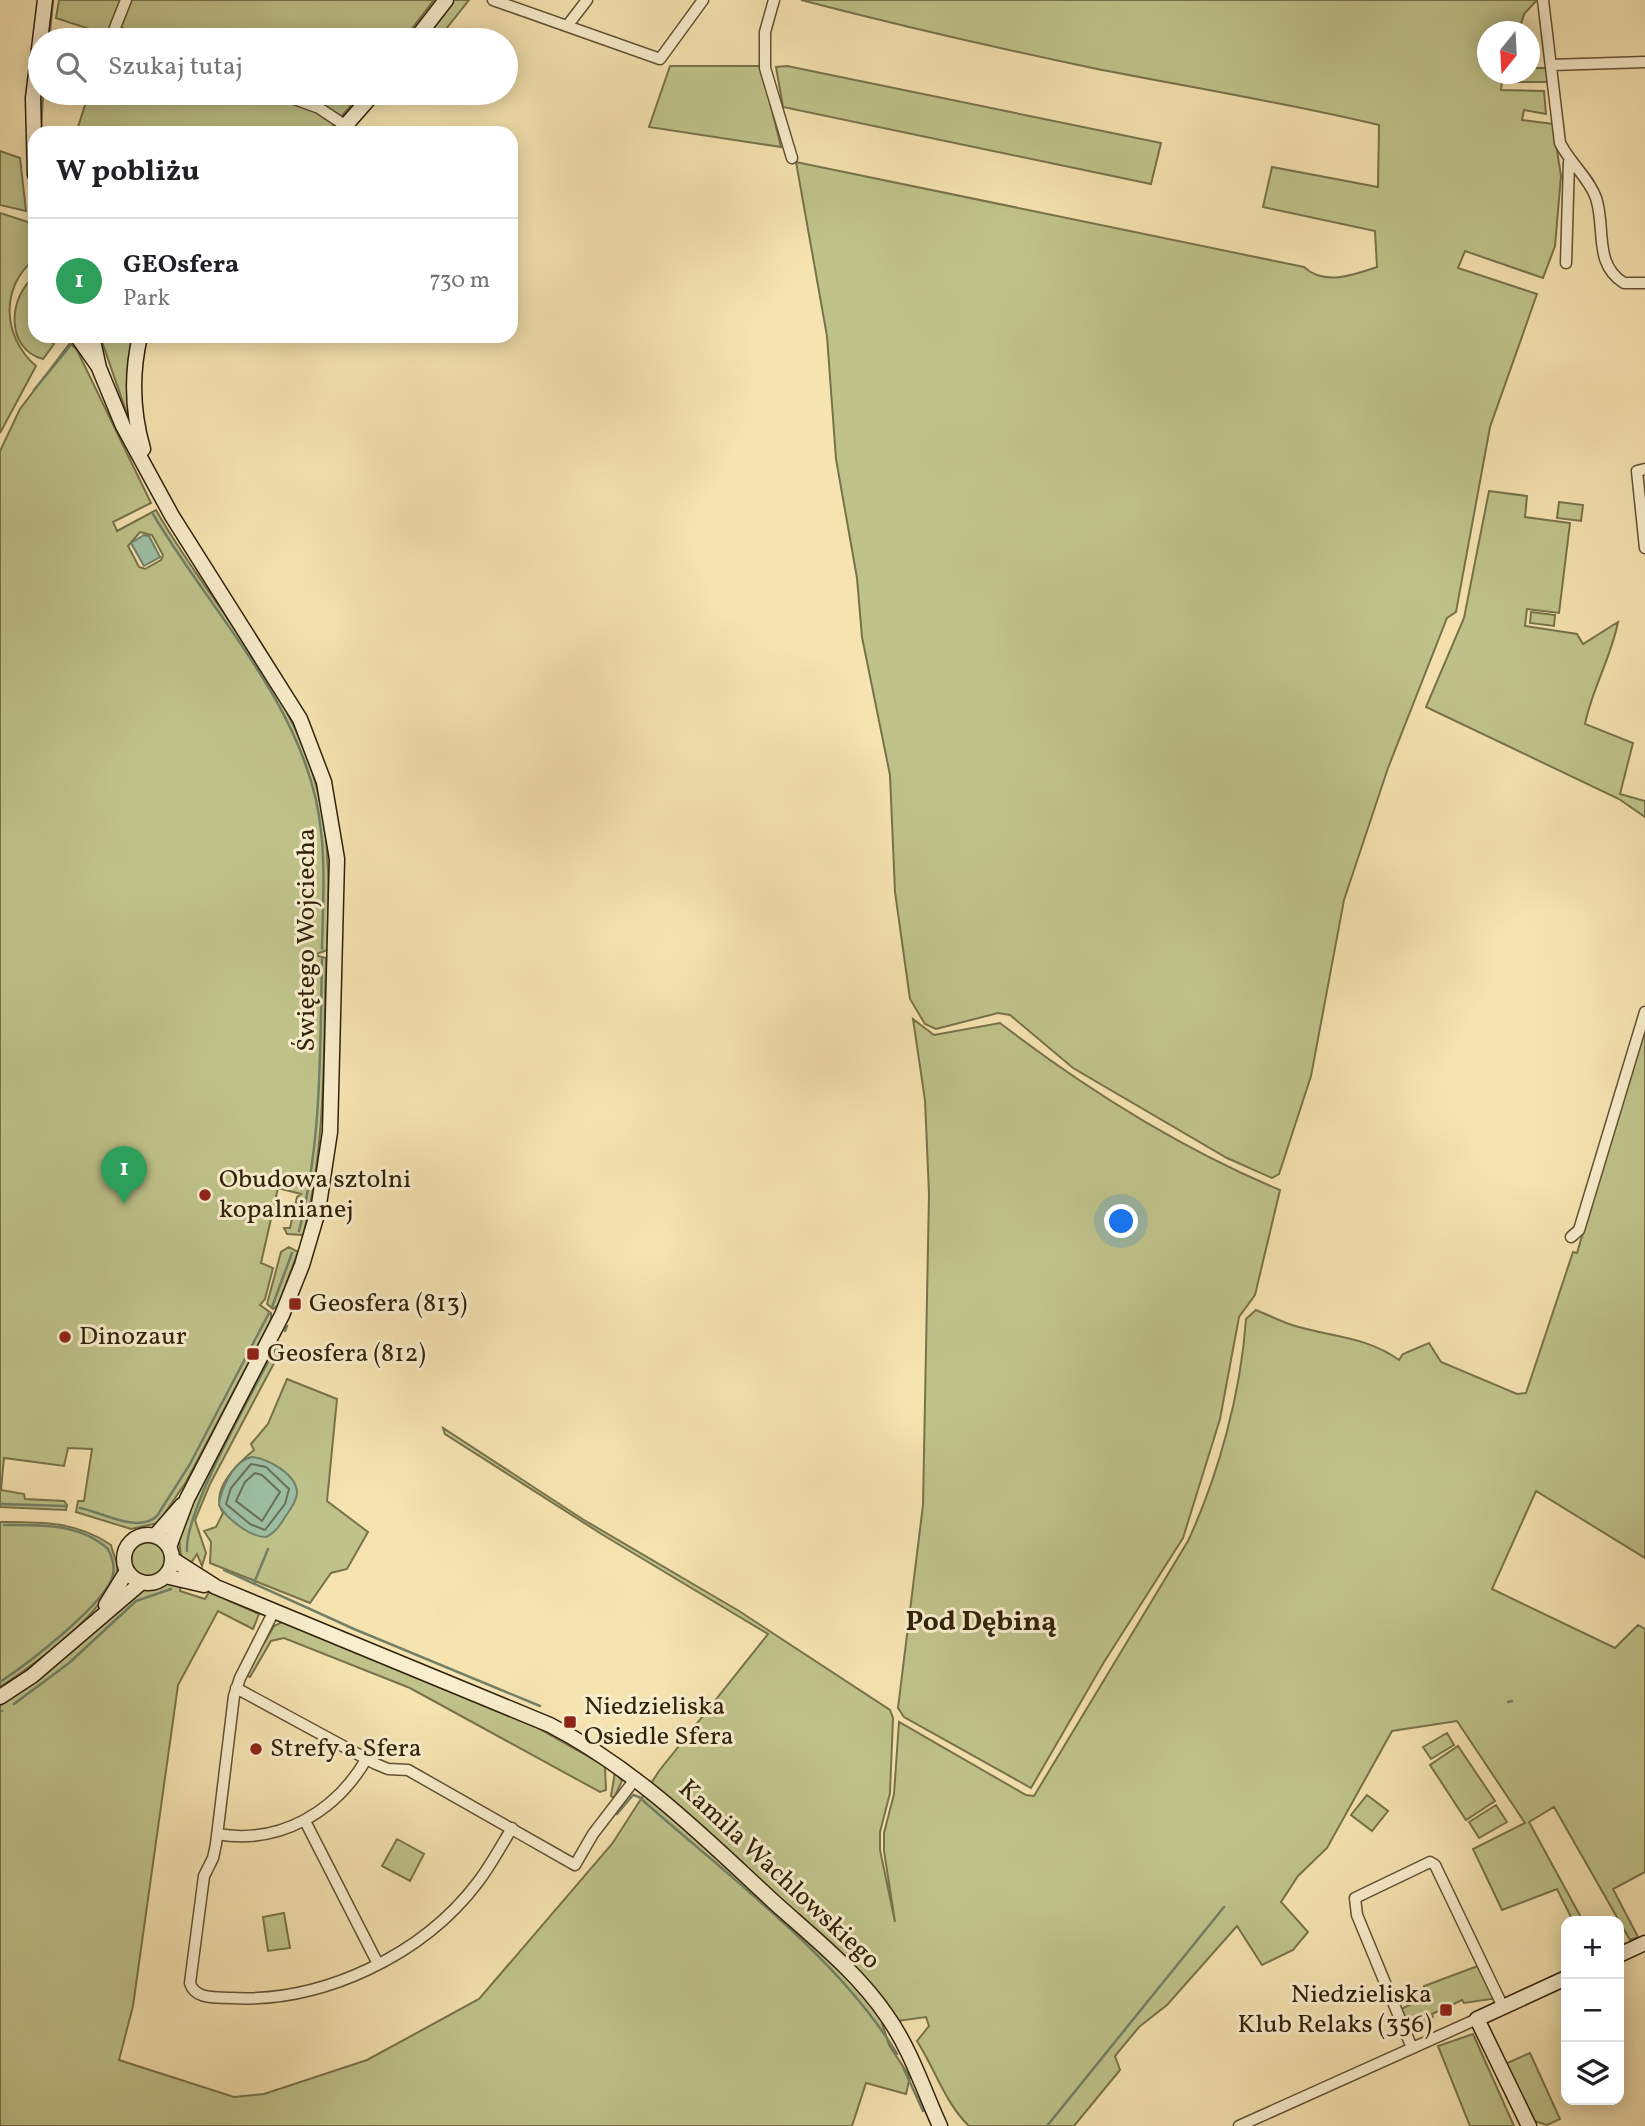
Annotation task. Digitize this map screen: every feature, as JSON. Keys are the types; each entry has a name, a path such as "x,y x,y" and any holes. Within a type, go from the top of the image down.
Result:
{"street":[{"path":"42,28 45,0"},
{"path":"115,28 126,0"},
{"path":"424,28 446,0"},
{"path":"493,0 660,59 703,0"},
{"path":"567,26 587,0"},
{"path":"774,0 765,32 765,68 792,158"},
{"path":"1544,0 1560,143 1569,162 1596,198 1603,252 1609,269 1624,283 1645,283"},
{"path":"1551,65 1645,62"},
{"path":"33,105 33,126"},
{"path":"311,105 319,108 339,126"},
{"path":"346,126 364,105"},
{"path":"1566,264 1569,162"},
{"name":"Świętego Wojciecha","path":"82,343 99,368"},
{"name":"Świętego Wojciecha","path":"94,343 99,368 123,426 191,549 300,719 324,782 337,859 330,1132 318,1212 302,1265 282,1315 187,1499 170,1553"},
{"path":"139,343 133,370 133,404 148,471"},
{"path":"1645,469 1637,471 1645,548"},
{"path":"1571,1237 1579,1230 1645,1012"},
{"name":"Świętego Wojciecha","path":"155,1536 187,1499"},
{"path":"0,1697 57,1655 100,1615 142,1583 155,1582 165,1576 170,1553 155,1536 139,1536 130,1543 124,1556 127,1571 142,1583"},
{"name":"Kamila Wachlowskiego","path":"170,1553 216,1587"},
{"path":"100,1615 127,1571"},
{"name":"Kamila Wachlowskiego","path":"165,1576 216,1587 550,1726 592,1748 636,1778 865,1988 904,2044 940,2126"},
{"path":"274,1611 236,1688 213,1858 204,1875 190,1983 196,1993 239,1998 285,1994 320,1988 378,1964 447,1916 478,1882 512,1828"},
{"path":"236,1688 388,1769 408,1770 575,1865 593,1834 636,1778"},
{"path":"217,1834 254,1836 305,1821 343,1792 367,1758"},
{"path":"305,1821 378,1964"},
{"path":"1412,2048 1357,1915 1355,1898 1430,1862 1435,1865 1503,2007"},
{"path":"1624,1953 1645,1943"},
{"path":"1239,2126 1561,1981"},
{"path":"1477,2019 1529,2126"}],"shaded area":[{"path":"59,0 434,0 412,28 87,28 56,18"},
{"path":"453,0 469,0 447,28 431,28"},
{"path":"801,0 1537,0 1524,14 1522,21 1477,21 1477,84 1502,84 1501,90 1544,91 1546,114 1524,110 1522,120 1553,124 1561,176 1555,246 1543,278 1465,251 1458,268 1537,294 1490,427 1456,612 1447,618 1388,768 1344,900 1311,1076 1279,1174 1272,1178 1227,1158 1073,1068 1010,1015 998,1013 936,1029 925,1024 910,999 895,892 890,775 862,637 857,578 836,459 827,336 796,162 1304,267 1321,276 1339,277 1377,267 1375,231 1263,207 1272,167 1378,187 1379,125 1102,70"},
{"path":"670,66 761,66 781,147 649,127"},
{"path":"787,66 1161,143 1151,184 783,107 776,67"},
{"path":"1540,68 1547,68 1549,82 1540,82"},
{"path":"85,105 352,105 333,126 78,126"},
{"path":"0,151 20,158 26,211 0,205"},
{"path":"0,213 28,222 28,266 16,283 10,312 17,341 36,366 0,433"},
{"path":"28,283 28,343 54,344 43,359 22,345 17,334 16,309"},
{"path":"70,343 77,350 151,503 113,522 117,531 156,510 176,544 245,643 286,711 303,747 321,805 327,846 327,950 314,955 326,958 320,1132 311,1201 303,1235 287,1234 284,1228 290,1228 297,1197 301,1194 278,1188 261,1263 273,1268 265,1299 260,1305 271,1313 271,1320 186,1482 158,1523 131,1529 76,1512 78,1501 84,1501 92,1449 68,1448 64,1466 4,1458 1,1490 24,1494 25,1499 64,1501 67,1505 66,1510 0,1507 0,451 20,409","holes":["140,532 152,535 163,555 161,560 145,569 139,567 128,546"]},
{"path":"102,343 135,343 133,431"},
{"path":"1489,491 1527,496 1525,517 1570,523 1559,613 1527,609 1525,626 1577,634 1583,644 1618,622 1585,724 1633,743 1620,794 1645,801 1645,817 1619,799 1426,707 1464,618"},
{"path":"1559,502 1583,505 1581,521 1557,518"},
{"path":"1531,612 1555,615 1554,626 1530,623"},
{"path":"913,1019 934,1035 1000,1023 1135,1116 1206,1155 1280,1190 1255,1295 1239,1317 1220,1419 1183,1538 1104,1662 1031,1788 904,1717 898,1708 923,1505 929,1194 925,1100"},
{"path":"1645,1024 1645,1558 1536,1491 1492,1589 1615,1648 1638,1625 1645,1629 1645,1872 1613,1889 1638,1937 1630,1940 1624,1930 1624,1916 1616,1916 1554,1807 1529,1822 1580,1916 1570,1916 1557,1889 1502,1910 1473,1849 1525,1823 1457,1721 1392,1731 1327,1848 1298,1876 1281,1902 1308,1932 1293,1950 1262,1965 1237,1926 1167,2005 1139,2027 1115,2056 1120,2070 1074,2126 969,2126 947,2096 917,2041 929,2026 926,2017 882,2023 889,2045 910,2077 906,2094 866,2083 852,2126 0,2126 0,1706 145,1587 181,1583 180,1591 205,1599 209,1592 259,1614 253,1629 218,1611 178,1685 133,2006 119,2060 234,2097 264,2094 367,2060 479,1999 612,1844 659,1771 768,1634 603,1535 445,1434 443,1428 584,1520 739,1611 890,1710 893,1718 890,1793 880,1832 880,1850 895,1922 884,1851 884,1833 894,1794 899,1722 1026,1795 1034,1796 1188,1541 1219,1461 1227,1432 1239,1375 1246,1319 1256,1310 1292,1325 1374,1346 1399,1360 1403,1354 1429,1343 1441,1362 1517,1394 1526,1393 1573,1252 1577,1253"},
{"path":"289,1247 298,1252 278,1305 273,1309 267,1304 281,1252"},
{"path":"277,1341 282,1348 210,1484 195,1520 206,1553 202,1566 197,1554 191,1563 181,1556 178,1530"},
{"path":"287,1379 337,1399 327,1501 368,1532 347,1569 331,1573 310,1603 210,1563 211,1542 204,1531 216,1527 223,1513 220,1504 222,1487 233,1470 254,1450 251,1444 268,1424"},
{"path":"0,1522 57,1524 85,1531 111,1545 117,1568 109,1591 83,1622 31,1666 0,1687"},
{"path":"148,1542 160,1547 165,1559 160,1571 148,1576 136,1571 131,1559 136,1547"},
{"path":"282,1622 536,1727 605,1766 606,1790 600,1792 410,1688 284,1638 271,1641 250,1677 246,1675 274,1626"},
{"path":"1447,1733 1454,1745 1431,1759 1423,1747"},
{"path":"1458,1746 1495,1801 1466,1820 1430,1765"},
{"path":"615,1772 622,1781 614,1798 611,1796"},
{"path":"1367,1795 1388,1811 1372,1831 1351,1815"},
{"path":"1496,1805 1507,1822 1479,1838 1469,1822"},
{"path":"397,1839 424,1854 410,1881 382,1866"},
{"path":"284,1913 290,1948 268,1951 263,1917"},
{"path":"1483,1964 1498,1998 1464,2003 1462,2000 1432,2014 1433,2017 1404,2041 1393,2013 1428,1996 1424,1986"},
{"path":"1473,2034 1514,2126 1470,2126 1438,2046"},
{"path":"1530,2053 1560,2119 1547,2125 1534,2121 1505,2064"}],"water":[{"path":"144,535 149,536 160,557 144,566 131,543"},
{"path":"252,1457 281,1469 296,1486 295,1502 275,1531 266,1537 253,1534 240,1526 227,1516 219,1505 222,1491 234,1469 245,1459"}],"waterway":[{"path":"50,28 53,0"},
{"path":"41,126 42,105"},
{"path":"34,390 70,346"},
{"path":"153,514 268,687 288,723 304,761 316,800 322,837 322,949"},
{"path":"299,1231 307,1197 316,1130 322,959"},
{"path":"272,1307 292,1253"},
{"path":"80,1508 130,1522 140,1523 157,1516 190,1464 269,1313"},
{"path":"285,1331 287,1326"},
{"path":"187,1551 189,1532 209,1479 277,1345"},
{"path":"0,1504 65,1506"},
{"path":"0,1682 81,1617 107,1587 114,1568 108,1549 85,1534 59,1527 4,1525"},
{"path":"254,1583 268,1549"},
{"path":"224,1570 354,1629 540,1706"},
{"path":"14,1704 69,1663 136,1601 171,1589"},
{"path":"1508,1702 1512,1701"},
{"path":"617,1814 633,1795 639,1797 743,1886 812,1950 844,1984 873,2018 897,2054"},
{"path":"1047,2126 1224,1907"},
{"path":"903,2067 923,2111"}],"place":[{"name":"Obudowa sztolni kopalnianej","path":"205,1195"},
{"name":"GEOsfera","path":"124,1204"},
{"name":"Geosfera (813)","path":"295,1304"},
{"name":"Dinozaur","path":"65,1337"},
{"name":"Geosfera (812)","path":"253,1354"},
{"name":"Niedzieliska Osiedle Sfera","path":"570,1722"},
{"name":"Strefy a Sfera","path":"256,1749"},
{"name":"Niedzieliska Klub Relaks (356)","path":"1446,2010"}],"district":[{"name":"Pod Dębiną","path":"981,1622"}]}
